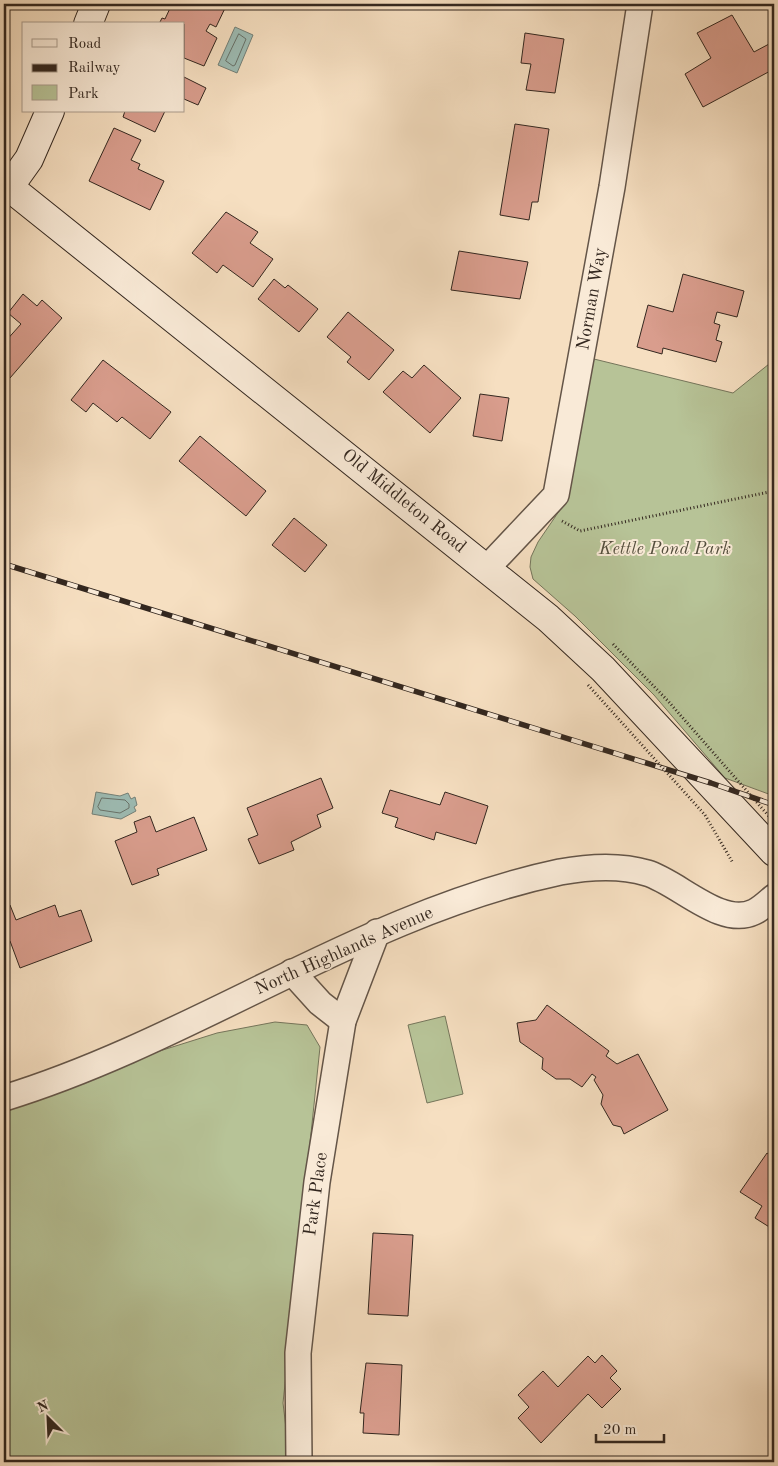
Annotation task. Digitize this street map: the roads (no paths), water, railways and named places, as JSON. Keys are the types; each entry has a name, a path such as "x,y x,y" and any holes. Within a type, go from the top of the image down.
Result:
{"street":[{"path":"89,22 96,4"},
{"name":"Norman Way","path":"488,568 556,495 612,187 640,4"},
{"path":"6,190 29,159 50,112"},
{"name":"Old Middleton Road","path":"6,190 488,568 548,618 595,677 774,852"},
{"name":"North Highlands Avenue","path":"4,1098 30,1090 153,1041 292,972 398,923 476,895 537,877 577,869 613,868 648,873 717,911 740,916 754,912 774,897"},
{"name":"Park Place","path":"299,1462 298,1353 317,1182 342,1021 377,932"},
{"path":"292,972 320,1003 342,1021"}],"water":[{"path":"235,27 253,35 237,73 218,65"},
{"path":"96,792 120,796 128,793 131,799 135,797 137,805 134,807 136,811 121,819 92,814"}],"railway":[{"path":"4,564 711,783 774,805"}],"park label":[{"name":"Kettle Pond Park","path":"665,549"}]}
